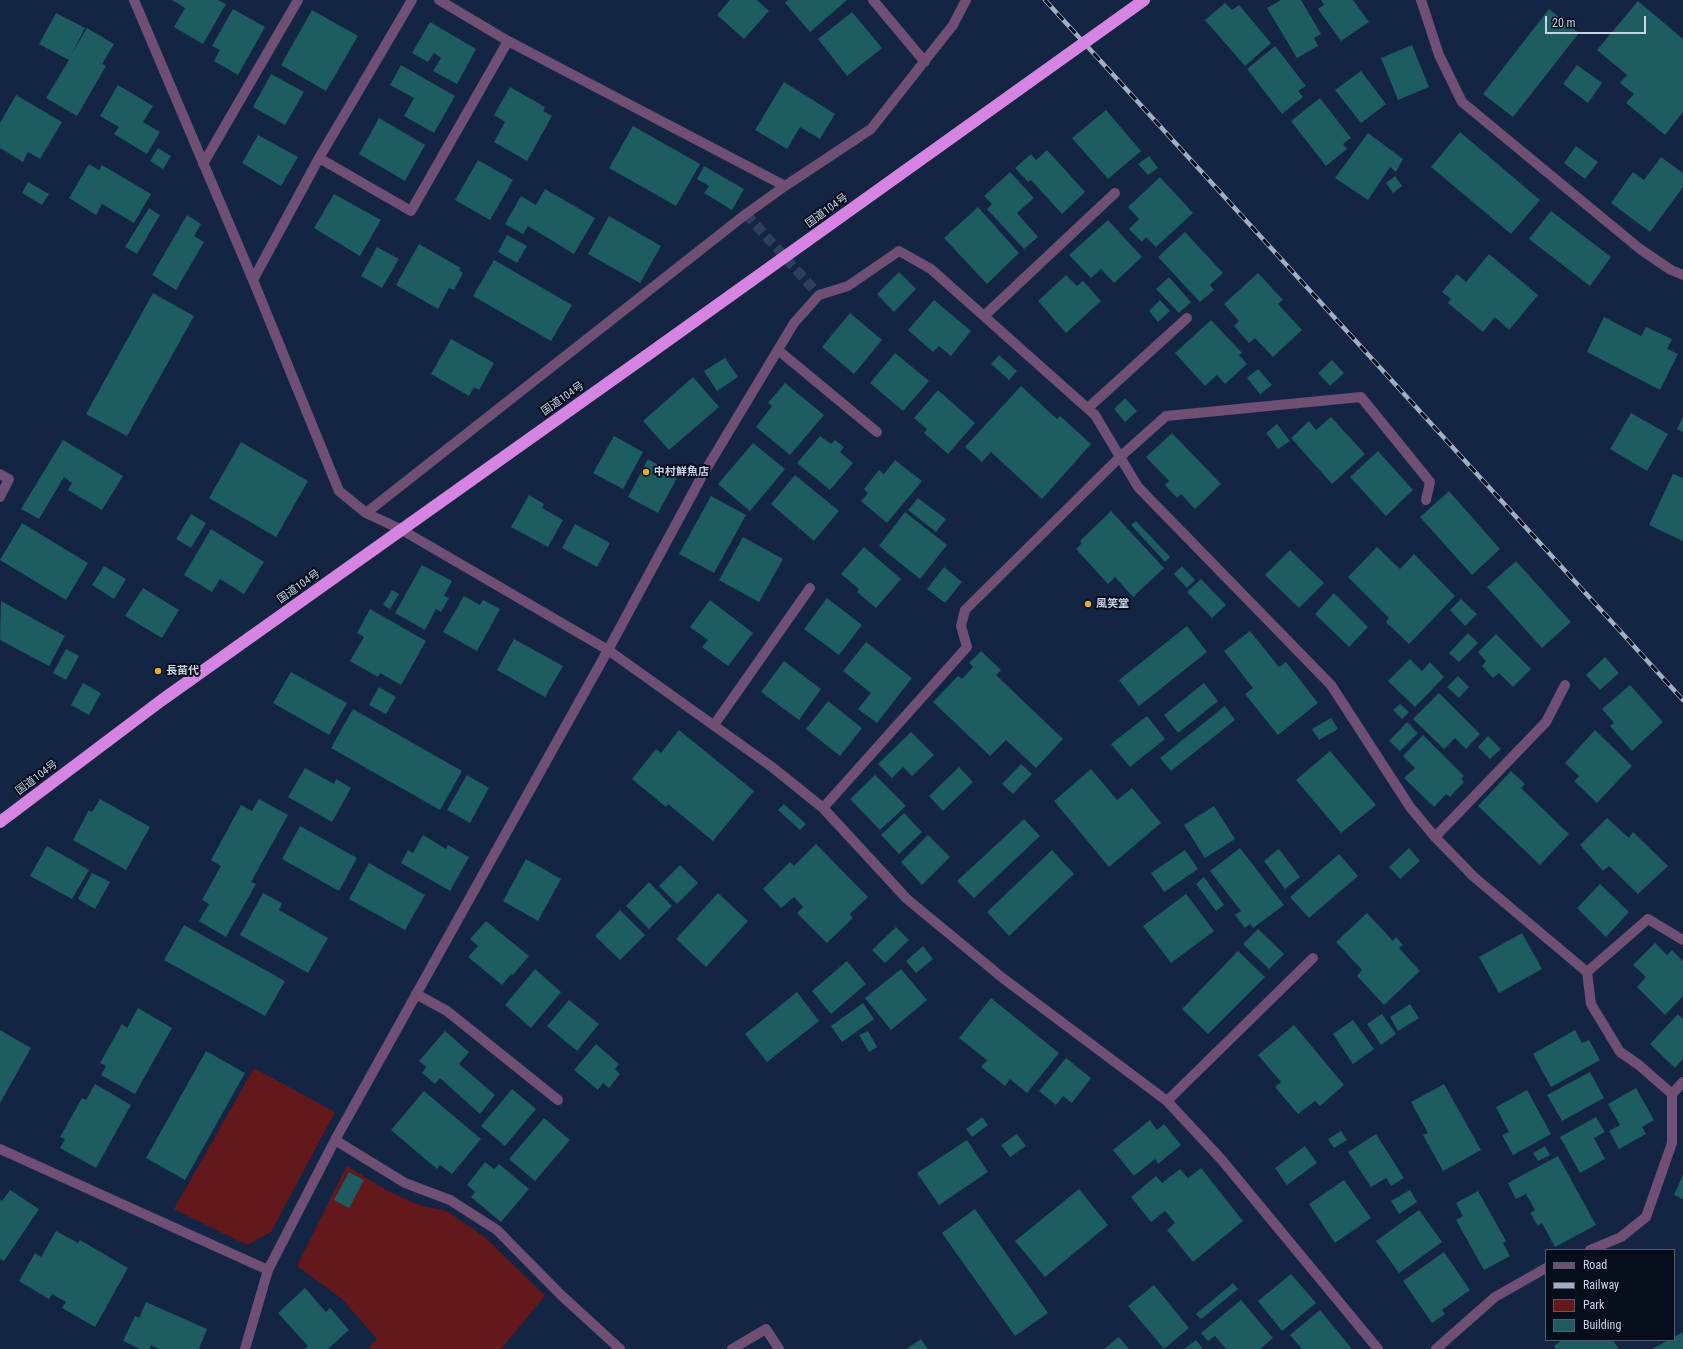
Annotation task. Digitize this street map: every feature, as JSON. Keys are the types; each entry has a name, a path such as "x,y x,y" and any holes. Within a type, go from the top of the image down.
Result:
{"highway":[{"name":"国道104号","path":"0,822 162,700 1144,0"}],"street":[{"path":"134,0 253,280 339,491 366,513 402,530 608,650 772,767 823,808 907,899 1004,979 1167,1101 1221,1160 1378,1349"},
{"path":"203,164 298,0"},
{"path":"253,280 319,158 412,0"},
{"path":"439,0 508,41 785,186"},
{"path":"873,0 926,62"},
{"path":"366,513 740,219 785,186 871,129 926,62 953,25 966,0"},
{"path":"1420,0 1439,54 1462,102 1640,248 1671,270 1683,275"},
{"path":"319,158 411,211 508,41"},
{"path":"984,316 1115,193"},
{"path":"245,1349 268,1270 335,1140 608,650 702,476 794,323 819,295 848,286 899,251 931,269 1095,415 1138,487 1331,685 1410,807 1435,837 1474,876 1587,972 1591,1004 1620,1052 1639,1064 1672,1094"},
{"path":"1088,408 1187,318"},
{"path":"778,350 877,432"},
{"path":"823,808 967,647 961,626 965,610 1120,457 1166,416 1361,397 1430,482 1426,500"},
{"path":"0,474 9,479 0,497"},
{"path":"714,725 810,588"},
{"path":"1435,837 1546,722 1565,685"},
{"path":"1587,972 1648,919 1683,940"},
{"path":"1167,1101 1313,958"},
{"path":"416,994 447,1011 558,1100"},
{"path":"1593,1249 1621,1238 1646,1217 1672,1143 1672,1094 1683,1082"},
{"path":"335,1140 405,1183 450,1200 497,1230 561,1295 620,1349"},
{"path":"0,1149 268,1270"},
{"path":"1436,1349 1495,1297 1545,1269"},
{"path":"732,1349 766,1329 779,1349"}],"green space":[{"path":"254,1068 335,1112 271,1232 247,1245 174,1209"},
{"path":"347,1166 388,1191 419,1205 447,1211 486,1238 545,1296 501,1349 371,1349 369,1347 377,1339 342,1299 297,1266"}],"building":[{"path":"172,0 218,0 226,4 203,44 174,27 185,8"},
{"path":"730,0 757,0 769,11 744,39 717,15"},
{"path":"788,0 847,0 810,32 785,3"},
{"path":"1281,0 1301,0 1321,34 1314,38 1318,46 1297,58 1267,8"},
{"path":"1321,0 1353,0 1369,22 1341,41 1318,9 1324,5"},
{"path":"1638,1 1683,39 1683,112 1665,135 1626,103 1634,94 1620,83 1627,75 1597,50"},
{"path":"1225,3 1232,10 1239,5 1271,43 1245,66 1205,20"},
{"path":"233,9 265,27 238,75 214,61 220,50 212,46"},
{"path":"1549,9 1579,33 1513,117 1483,94"},
{"path":"312,10 358,36 326,91 281,65"},
{"path":"852,12 882,48 847,76 818,39"},
{"path":"56,13 85,28 71,55 87,28 114,44 102,64 106,66 77,116 46,98 69,60 39,44"},
{"path":"430,22 476,49 457,84 433,71 441,58 434,53 428,62 412,53"},
{"path":"1412,45 1429,87 1398,100 1381,58"},
{"path":"1275,46 1306,86 1298,91 1303,97 1282,114 1247,69"},
{"path":"401,65 455,96 434,133 404,116 414,98 390,85"},
{"path":"1577,65 1602,83 1588,103 1563,84"},
{"path":"1361,71 1386,104 1361,123 1335,90"},
{"path":"271,74 304,92 285,125 253,107"},
{"path":"784,82 835,114 820,139 800,127 787,149 755,130"},
{"path":"118,85 153,106 143,122 160,132 147,154 114,134 119,127 100,116"},
{"path":"510,87 545,107 543,111 552,116 527,161 494,142 505,122 494,115"},
{"path":"16,95 62,122 40,159 28,152 23,162 0,148 0,123"},
{"path":"1320,98 1351,138 1343,144 1347,149 1326,166 1291,121"},
{"path":"1106,110 1141,151 1108,179 1072,138"},
{"path":"379,118 425,145 405,181 359,154"},
{"path":"633,126 700,164 676,206 609,168"},
{"path":"1460,132 1540,200 1511,234 1431,167"},
{"path":"1368,133 1403,159 1396,172 1390,167 1368,200 1335,178"},
{"path":"258,135 298,157 281,186 242,163"},
{"path":"1576,146 1598,162 1585,179 1564,163"},
{"path":"158,148 171,156 163,169 150,161"},
{"path":"1047,150 1085,192 1062,214 1031,180 1028,182 1015,168 1031,154 1036,160"},
{"path":"1149,156 1158,168 1148,175 1138,164"},
{"path":"1661,157 1683,173 1683,187 1650,232 1611,203 1633,172 1644,180"},
{"path":"478,160 513,180 490,220 455,200"},
{"path":"89,164 99,170 102,165 151,194 134,223 102,204 96,215 69,198"},
{"path":"704,166 744,189 732,210 704,193 709,186 697,179"},
{"path":"1010,172 1034,198 1017,213 1038,237 1024,249 987,209 992,204 984,196"},
{"path":"1395,176 1402,186 1393,193 1386,183"},
{"path":"1160,177 1193,213 1156,247 1146,237 1142,242 1129,229 1139,219 1128,207"},
{"path":"28,182 49,194 42,205 22,193"},
{"path":"545,189 595,218 574,254 528,226 523,234 505,224 521,196 536,205"},
{"path":"334,194 381,220 360,256 314,228"},
{"path":"978,207 1019,253 987,284 944,238"},
{"path":"149,208 160,215 137,254 125,247"},
{"path":"1551,211 1611,257 1590,286 1529,239"},
{"path":"187,215 201,224 194,236 204,242 176,290 152,275"},
{"path":"609,216 661,246 640,283 588,254"},
{"path":"1108,220 1142,257 1114,283 1101,269 1091,278 1069,255"},
{"path":"1185,232 1223,273 1210,285 1214,290 1200,302 1158,257"},
{"path":"507,235 527,246 517,263 498,252"},
{"path":"419,244 461,268 459,270 463,273 454,290 449,288 438,309 396,285"},
{"path":"377,247 399,259 382,288 361,276"},
{"path":"1489,254 1538,295 1509,330 1495,317 1483,332 1448,303 1451,299 1442,292 1457,274 1466,282"},
{"path":"494,260 572,305 551,341 473,296"},
{"path":"899,272 916,289 894,312 877,294"},
{"path":"1258,273 1283,300 1278,304 1302,330 1273,357 1255,338 1249,343 1234,326 1239,321 1224,304"},
{"path":"1066,275 1077,286 1083,281 1101,301 1066,333 1038,301"},
{"path":"1169,277 1191,302 1179,313 1156,289"},
{"path":"153,293 194,316 127,436 86,414"},
{"path":"934,300 971,331 951,356 939,346 933,352 908,330"},
{"path":"1160,300 1170,311 1158,322 1149,311"},
{"path":"850,313 882,340 854,374 822,347"},
{"path":"1604,317 1641,336 1646,327 1672,339 1667,349 1678,354 1660,390 1587,352"},
{"path":"1211,320 1242,353 1239,355 1247,364 1225,384 1217,375 1205,386 1175,353"},
{"path":"451,339 494,363 479,390 474,387 469,396 431,374"},
{"path":"895,353 929,381 903,411 870,383"},
{"path":"999,355 1017,371 1009,380 991,364"},
{"path":"725,358 738,377 717,391 704,371"},
{"path":"1332,360 1344,373 1330,386 1318,373"},
{"path":"1258,369 1272,385 1260,394 1247,378"},
{"path":"693,377 719,407 669,450 643,421"},
{"path":"785,383 824,415 790,455 756,427 772,406 768,403"},
{"path":"1021,386 1057,419 1060,416 1091,444 1042,499 991,452 982,462 965,447"},
{"path":"938,390 975,423 948,454 924,433 927,429 914,418"},
{"path":"1125,398 1137,411 1125,422 1114,409"},
{"path":"1631,413 1668,434 1647,471 1610,449"},
{"path":"1331,417 1365,454 1332,484 1291,438 1309,421 1316,430"},
{"path":"1683,417 1683,432 1677,429"},
{"path":"1277,424 1290,441 1278,449 1266,433"},
{"path":"1172,433 1221,484 1195,509 1181,494 1177,498 1165,485 1169,481 1146,457"},
{"path":"614,436 643,452 623,489 593,473"},
{"path":"820,436 831,444 835,440 844,447 840,452 853,463 830,490 797,463"},
{"path":"63,440 123,476 102,510 68,490 72,483 64,477 39,519 21,509"},
{"path":"241,442 308,481 276,537 209,498"},
{"path":"753,443 785,469 750,511 718,484"},
{"path":"1378,451 1413,490 1386,516 1350,477"},
{"path":"648,459 678,476 658,513 628,497"},
{"path":"895,460 922,481 887,523 861,501 868,493 864,489 879,470 884,474"},
{"path":"1673,474 1683,478 1683,541 1649,525"},
{"path":"795,475 839,511 814,541 771,504"},
{"path":"1449,491 1500,549 1472,575 1420,517"},
{"path":"529,495 544,504 542,508 563,520 548,547 511,527"},
{"path":"711,496 746,515 714,573 679,554"},
{"path":"918,498 946,519 936,532 908,510"},
{"path":"1111,511 1164,568 1133,597 1115,577 1108,584 1076,549 1082,543 1080,541"},
{"path":"905,512 947,545 920,579 879,546"},
{"path":"191,514 206,523 191,548 176,539"},
{"path":"1136,521 1170,557 1165,562 1131,525"},
{"path":"22,523 88,563 66,600 0,560"},
{"path":"575,524 610,543 597,567 562,548"},
{"path":"211,529 264,562 244,594 220,579 212,592 184,575"},
{"path":"743,537 783,559 759,602 719,580"},
{"path":"864,547 901,579 876,608 857,592 859,589 841,574"},
{"path":"1377,547 1400,569 1414,554 1455,596 1409,644 1386,622 1389,618 1348,577"},
{"path":"1290,550 1324,583 1299,608 1265,575"},
{"path":"1516,561 1571,622 1542,648 1487,587"},
{"path":"422,565 452,581 444,596 449,598 441,612 436,609 425,630 395,613"},
{"path":"104,566 126,579 114,599 92,585"},
{"path":"1182,566 1195,580 1187,588 1174,574"},
{"path":"944,567 962,582 945,603 927,589"},
{"path":"1201,579 1226,605 1212,618 1187,592"},
{"path":"143,588 179,610 162,638 125,616"},
{"path":"392,590 399,594 390,609 383,605"},
{"path":"1334,593 1368,627 1349,647 1315,614"},
{"path":"464,596 480,605 483,600 500,609 477,651 443,632"},
{"path":"827,598 862,625 839,655 804,629"},
{"path":"1461,599 1477,614 1465,626 1450,610"},
{"path":"710,600 753,633 728,666 702,647 708,640 690,627"},
{"path":"1,601 65,636 49,666 0,640"},
{"path":"370,609 426,641 401,685 380,673 378,677 350,661 364,637 357,633"},
{"path":"1187,626 1207,652 1139,706 1119,680"},
{"path":"1250,631 1279,667 1286,662 1318,703 1278,735 1245,694 1253,688 1224,651"},
{"path":"1468,633 1478,643 1459,662 1449,653"},
{"path":"1496,634 1531,669 1513,687 1499,673 1493,678 1482,666 1486,661 1478,652"},
{"path":"514,639 563,666 545,697 497,670"},
{"path":"866,642 912,678 877,723 858,709 871,693 843,671"},
{"path":"66,649 79,656 66,680 53,673"},
{"path":"981,651 1001,670 996,675 1063,739 1036,768 1006,740 990,756 933,702 958,676 962,679 973,667 969,663"},
{"path":"1605,657 1619,673 1600,690 1586,675"},
{"path":"1410,659 1422,671 1430,662 1444,677 1415,707 1388,681"},
{"path":"784,661 821,689 799,720 761,692"},
{"path":"291,672 347,703 329,735 273,703"},
{"path":"1458,676 1469,687 1459,698 1447,687"},
{"path":"83,683 101,693 89,715 71,705"},
{"path":"1204,683 1218,701 1178,733 1164,715"},
{"path":"1630,685 1663,722 1632,751 1610,726 1614,723 1602,709"},
{"path":"379,687 396,697 386,714 369,705"},
{"path":"1439,693 1480,734 1466,749 1455,738 1444,749 1413,719"},
{"path":"828,701 862,728 840,756 806,729"},
{"path":"1400,704 1409,712 1402,719 1393,710"},
{"path":"1225,706 1235,720 1171,771 1160,758"},
{"path":"353,709 462,771 440,810 331,748"},
{"path":"1147,716 1165,739 1130,767 1111,744"},
{"path":"1331,718 1338,729 1319,740 1312,729"},
{"path":"1407,722 1418,733 1400,751 1389,741"},
{"path":"679,730 754,791 713,841 668,804 666,807 632,779 656,749 661,753"},
{"path":"1595,730 1632,766 1597,803 1574,781 1579,776 1565,763"},
{"path":"911,732 934,755 912,776 903,767 892,778 878,764"},
{"path":"1423,735 1464,776 1461,779 1464,782 1450,797 1446,794 1434,807 1404,778 1415,768 1403,756"},
{"path":"1488,736 1501,749 1490,759 1478,747"},
{"path":"1330,751 1376,805 1341,833 1296,780"},
{"path":"1021,764 1032,774 1013,794 1002,784"},
{"path":"959,767 973,782 943,811 929,796"},
{"path":"305,768 334,784 336,779 351,788 332,822 288,797"},
{"path":"1091,769 1117,800 1132,788 1161,823 1109,867 1054,801"},
{"path":"1511,771 1525,784 1521,788 1569,834 1540,865 1478,806"},
{"path":"467,775 489,788 470,823 447,810"},
{"path":"875,775 906,806 880,830 850,799"},
{"path":"100,799 150,827 126,870 73,840 89,810 92,812"},
{"path":"259,799 288,815 251,882 256,884 226,937 199,921 209,904 202,900 221,866 211,860 241,805 252,811"},
{"path":"784,804 806,824 800,830 778,810"},
{"path":"1214,806 1235,839 1205,858 1184,825"},
{"path":"904,813 922,832 899,854 881,835"},
{"path":"1607,818 1629,838 1633,832 1668,866 1638,894 1609,866 1603,871 1580,845"},
{"path":"1024,819 1040,836 974,898 957,881"},
{"path":"300,826 357,858 339,891 282,859"},
{"path":"423,835 446,849 448,845 469,857 450,891 401,863 408,850 413,853"},
{"path":"928,835 950,857 922,885 901,862"},
{"path":"816,844 868,897 850,914 853,918 827,943 797,913 803,907 794,897 781,908 763,889 790,862 794,866"},
{"path":"47,846 89,870 72,899 30,876"},
{"path":"1240,848 1284,905 1253,928 1250,924 1245,928 1235,915 1241,911 1210,871"},
{"path":"1409,848 1420,861 1400,879 1389,867"},
{"path":"1279,849 1300,877 1285,889 1264,861"},
{"path":"1052,850 1074,874 1009,936 987,912"},
{"path":"1185,850 1198,869 1164,892 1151,873"},
{"path":"1339,854 1358,876 1309,918 1290,897"},
{"path":"526,859 561,879 538,921 503,901"},
{"path":"369,863 425,895 405,930 349,899"},
{"path":"680,865 698,883 677,904 659,886"},
{"path":"92,873 110,882 95,909 78,899"},
{"path":"1204,877 1224,905 1216,911 1196,884"},
{"path":"649,882 672,906 649,929 626,906"},
{"path":"1600,884 1629,912 1606,937 1577,908"},
{"path":"263,893 282,903 279,910 328,938 308,973 240,935"},
{"path":"718,893 748,921 706,967 676,939"},
{"path":"1186,894 1214,931 1171,963 1143,926"},
{"path":"620,910 645,935 620,960 595,936"},
{"path":"1367,913 1393,941 1396,937 1403,945 1399,948 1420,971 1384,1005 1357,976 1362,970 1336,942"},
{"path":"486,921 529,956 513,975 511,974 502,985 468,957 478,946 470,939"},
{"path":"184,925 285,981 265,1016 164,960"},
{"path":"896,927 909,940 885,963 872,950"},
{"path":"1258,929 1284,954 1269,969 1243,944"},
{"path":"1522,933 1542,969 1499,993 1479,957"},
{"path":"1655,943 1667,955 1672,950 1683,961 1683,996 1665,1015 1637,987 1646,977 1633,965"},
{"path":"923,946 933,959 916,973 906,961"},
{"path":"1238,951 1265,977 1208,1034 1182,1009"},
{"path":"847,961 866,984 831,1014 812,991"},
{"path":"535,969 561,992 531,1028 505,1005"},
{"path":"901,969 927,1000 891,1030 865,998"},
{"path":"797,992 819,1021 767,1062 745,1034"},
{"path":"991,998 1059,1053 1027,1093 1010,1079 1005,1086 981,1067 987,1060 959,1038"},
{"path":"569,1000 599,1024 577,1051 547,1026"},
{"path":"863,1003 874,1019 842,1042 831,1026"},
{"path":"1410,1004 1419,1018 1398,1031 1390,1017"},
{"path":"138,1008 172,1028 135,1094 101,1075 106,1066 100,1063 122,1024 127,1028"},
{"path":"1382,1014 1396,1034 1381,1045 1367,1024"},
{"path":"1678,1014 1683,1019 1683,1059 1675,1068 1650,1044"},
{"path":"1353,1020 1374,1049 1353,1064 1333,1034"},
{"path":"1294,1025 1344,1085 1320,1106 1315,1101 1298,1114 1275,1087 1281,1082 1258,1055"},
{"path":"0,1030 31,1048 0,1103"},
{"path":"1575,1030 1582,1043 1589,1040 1600,1060 1551,1087 1533,1054"},
{"path":"445,1031 469,1052 459,1064 495,1095 480,1114 440,1078 435,1084 422,1073 426,1067 419,1061"},
{"path":"868,1031 877,1047 869,1052 859,1035"},
{"path":"596,1044 619,1064 615,1069 620,1074 609,1088 603,1083 598,1090 574,1070"},
{"path":"206,1051 245,1073 185,1180 146,1158"},
{"path":"1066,1058 1091,1078 1072,1103 1063,1096 1056,1105 1039,1091"},
{"path":"1590,1072 1604,1098 1562,1121 1547,1095"},
{"path":"95,1084 131,1105 96,1168 60,1148 65,1139 60,1137 82,1098 86,1100"},
{"path":"1444,1084 1481,1150 1443,1171 1423,1135 1428,1133 1411,1102"},
{"path":"1636,1088 1654,1120 1642,1127 1646,1134 1619,1149 1609,1131 1620,1125 1608,1104"},
{"path":"512,1089 536,1109 505,1146 481,1126"},
{"path":"1527,1090 1551,1134 1513,1155 1502,1135 1509,1132 1496,1107"},
{"path":"424,1091 481,1139 452,1174 440,1165 437,1169 391,1130"},
{"path":"982,1117 988,1125 972,1137 966,1129"},
{"path":"1596,1117 1605,1132 1594,1138 1605,1159 1580,1173 1560,1137"},
{"path":"544,1118 570,1140 535,1181 509,1159"},
{"path":"1150,1120 1157,1130 1164,1124 1181,1145 1158,1164 1155,1159 1134,1176 1113,1150"},
{"path":"1341,1131 1347,1140 1334,1148 1328,1139"},
{"path":"1017,1134 1026,1146 1010,1157 1001,1145"},
{"path":"1376,1134 1404,1178 1391,1186 1386,1178 1371,1187 1348,1152"},
{"path":"967,1140 988,1172 939,1205 917,1173"},
{"path":"1305,1146 1317,1163 1287,1185 1275,1168"},
{"path":"1545,1146 1550,1155 1538,1161 1533,1153"},
{"path":"1558,1156 1596,1225 1555,1247 1542,1223 1538,1226 1530,1213 1535,1210 1526,1194 1516,1199 1508,1183"},
{"path":"485,1162 494,1169 499,1164 529,1189 501,1222 471,1197 475,1192 467,1185"},
{"path":"1201,1168 1243,1221 1193,1262 1167,1230 1175,1223 1165,1211 1151,1222 1131,1197 1156,1176 1162,1183 1180,1169 1188,1178"},
{"path":"349,1172 364,1180 349,1208 334,1200"},
{"path":"1683,1175 1683,1199 1674,1195"},
{"path":"1344,1180 1371,1218 1335,1243 1309,1204"},
{"path":"1079,1189 1108,1225 1045,1277 1015,1241"},
{"path":"10,1190 39,1209 4,1261 0,1259 0,1199 2,1201"},
{"path":"1410,1190 1417,1202 1399,1214 1391,1201"},
{"path":"1478,1191 1506,1241 1503,1243 1510,1256 1484,1270 1456,1220 1463,1216 1456,1203"},
{"path":"975,1209 1048,1313 1015,1336 942,1233"},
{"path":"1419,1210 1442,1242 1399,1273 1376,1241"},
{"path":"56,1231 78,1243 80,1240 128,1268 95,1327 62,1308 66,1302 52,1294 49,1299 19,1281 35,1253 41,1257"},
{"path":"1444,1252 1470,1290 1442,1310 1445,1314 1432,1323 1403,1281"},
{"path":"1291,1274 1316,1303 1282,1331 1258,1301"},
{"path":"1233,1283 1238,1289 1201,1319 1196,1314"},
{"path":"1154,1285 1189,1328 1164,1349 1128,1306"},
{"path":"305,1288 326,1312 330,1308 349,1330 328,1349 304,1349 308,1346 278,1313"},
{"path":"1241,1300 1273,1338 1260,1349 1226,1349 1215,1336 1208,1341 1201,1333"},
{"path":"146,1302 207,1329 199,1349 159,1349 151,1345 150,1349 140,1349 123,1341 135,1316 139,1318"},
{"path":"1320,1310 1352,1349 1302,1349 1290,1335"},
{"path":"1683,1332 1683,1349 1652,1349 1667,1341 1675,1341 1675,1336"},
{"path":"1119,1337 1129,1349 1104,1349"},
{"path":"921,1339 928,1349 906,1349"},
{"path":"1196,1340 1203,1349 1184,1349"},
{"path":"1561,1341 1614,1341 1619,1349 1556,1349 1554,1346"}],"tunnel":[{"path":"746,214 819,295"}],"railway":[{"path":"1045,0 1683,700"}],"place":[{"name":"中村鮮魚店","path":"646,472"},
{"name":"風笑堂","path":"1088,604"},
{"name":"長苗代","path":"158,671"}]}
